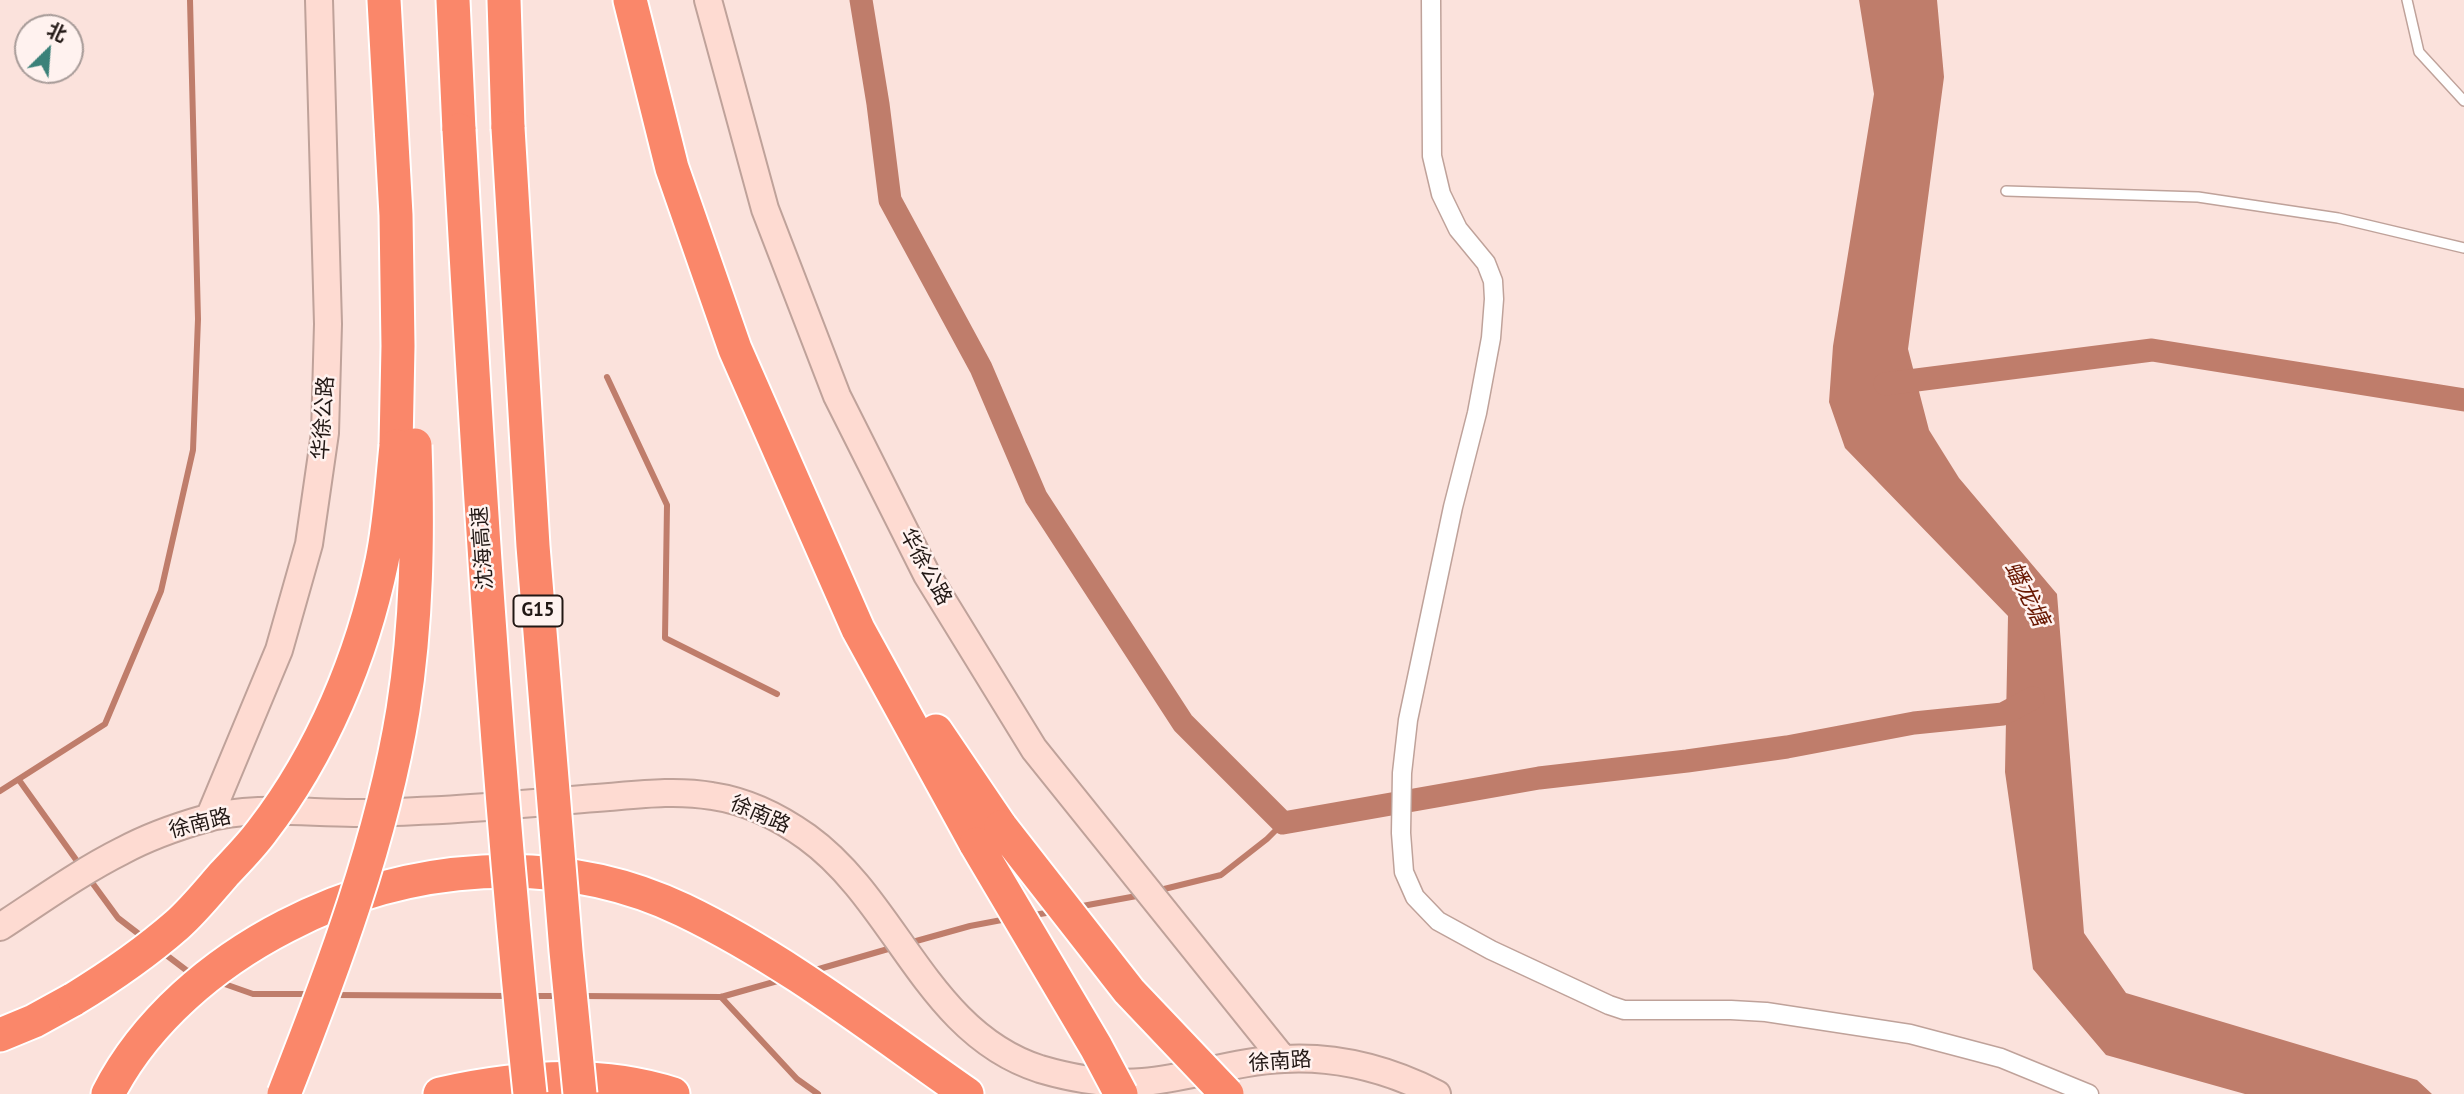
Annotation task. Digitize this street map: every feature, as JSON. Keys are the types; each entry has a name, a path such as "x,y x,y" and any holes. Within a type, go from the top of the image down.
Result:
{"highway":[{"path":"284,1094 320,1002 357,890 389,778 402,710 415,601 417,514 406,445 398,346 396,215 383,0"},
{"name":"沈海高速","path":"453,0 482,548 513,937 530,1094"},
{"name":"G15","path":"504,0 508,128 533,545 580,1094"},
{"path":"630,0 672,168 735,349 858,629 989,836 1121,1094"},
{"path":"0,1035 34,1021 128,965 179,923 262,831 298,777 349,673 368,618 382,561 391,503 406,445"},
{"path":"989,836 1129,991 1227,1094"},
{"path":"108,1094 116,1078 156,1025 205,978 260,940 310,914 360,894 410,880 518,870 628,889 681,909 779,963 967,1094"},
{"path":"440,1094 511,1082 563,1079 617,1080 673,1094"}],"street":[{"name":"华徐公路","path":"209,818 279,650 309,544 325,433 328,324 319,0"},
{"name":"华徐公路","path":"708,0 765,209 837,396 927,575 1034,750 1283,1059"},
{"path":"1431,0 1430,132 1434,165 1441,194 1458,229 1486,263 1493,281 1494,299 1486,368 1408,720 1402,773 1402,859 1408,885 1415,897 1432,915 1491,950 1609,1005 1640,1011 1766,1012 1910,1034 2001,1058 2089,1094"},
{"name":"徐南路","path":"0,927 120,851 161,833 209,818 268,810 356,813 447,810 646,794 712,796 746,805 779,819 808,837 834,860 879,911 943,1001 969,1028 1001,1051 1035,1067 1070,1078 1108,1083 1144,1082 1283,1059 1318,1058 1368,1067 1416,1083 1437,1094"}],"lane":[{"path":"2407,0 2419,52 2464,101"},
{"path":"2006,191 2199,197 2337,218 2464,248"}],"water":[{"name":"蟠龙塘","path":"1859,0 1937,0 1944,77 1908,349 1929,430 1959,478 2057,594 2084,933 2126,993 2417,1080 2432,1094 2245,1094 2106,1055 2033,969 2005,772 2008,616 1845,448 1829,402 1833,346 1874,94"}],"waterway":[{"path":"0,791 105,724 161,591 193,450 198,319 190,0"},
{"path":"861,0 890,200 981,368 1036,497 1183,723 1283,823 1539,778 1687,761 1787,747 1914,723 2003,714 2033,698"},
{"path":"1885,384 2152,350 2464,400"},
{"path":"607,377 667,505 665,638 777,694"},
{"path":"19,780 82,868"},
{"path":"1156,891 1221,875 1283,823"},
{"path":"88,877 118,918 144,938"},
{"path":"1077,907 1142,895"},
{"path":"1028,916 1052,912"},
{"path":"909,943 1007,919"},
{"path":"812,971 895,947"},
{"path":"161,951 186,970 196,973"},
{"path":"581,996 721,997 781,980"},
{"path":"219,982 253,994 311,994"},
{"path":"332,995 511,996"},
{"path":"528,996 560,996"},
{"path":"721,997 797,1079 818,1094"}]}
